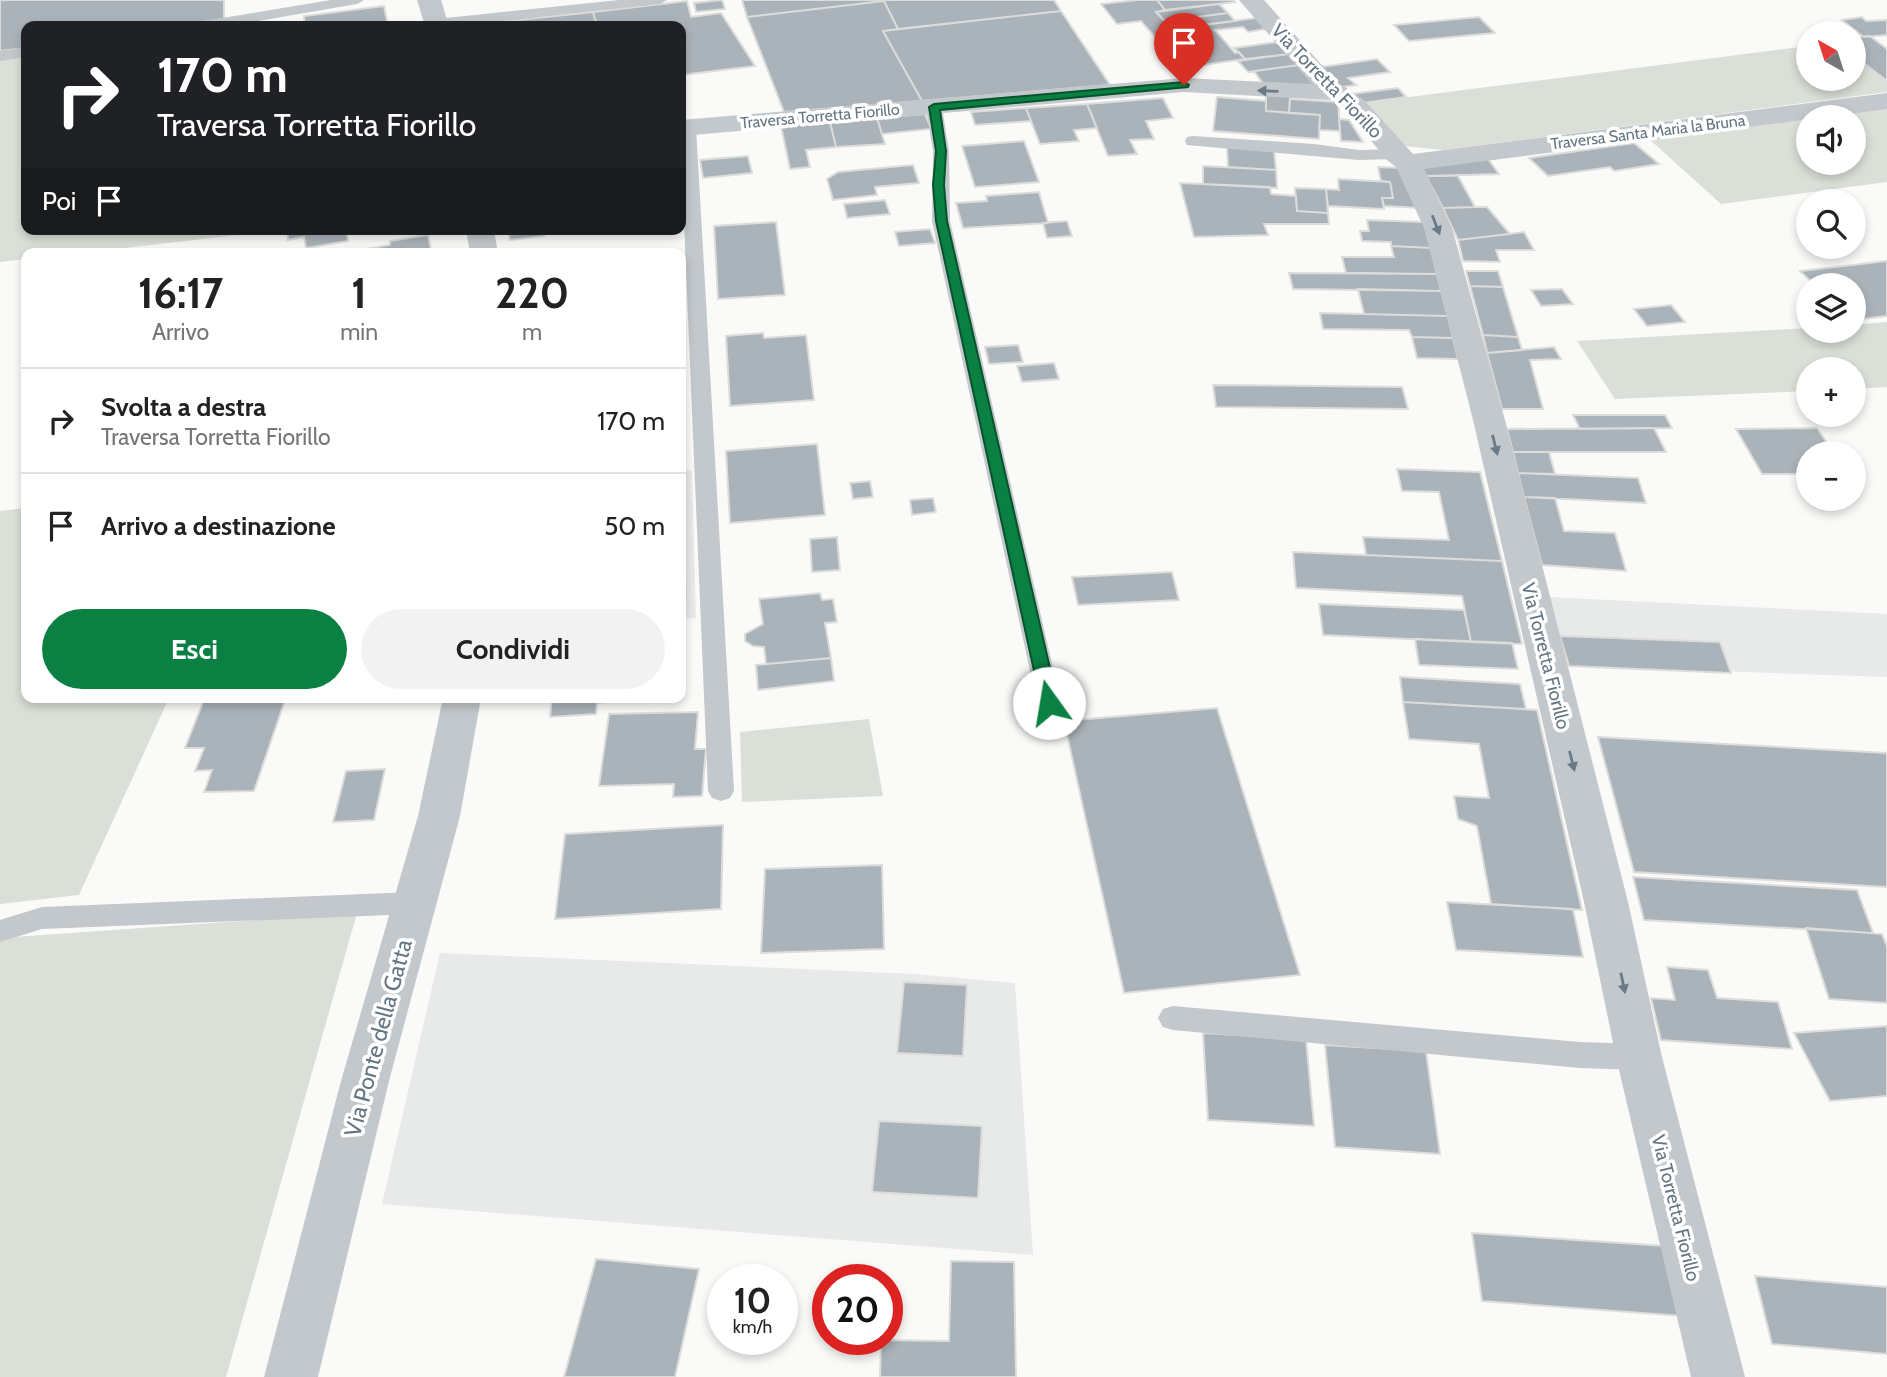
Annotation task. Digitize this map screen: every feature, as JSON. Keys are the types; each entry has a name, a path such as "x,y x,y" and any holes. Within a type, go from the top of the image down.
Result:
{"street":[{"path":"429,0 435,21"},
{"name":"Via Torretta Fiorillo","path":"1251,0 1336,93 1355,105 1402,158 1438,228 1489,420 1603,888 1639,1057 1718,1377"},
{"name":"Traversa Torretta Fiorillo","path":"686,128 1184,85 1336,93"},
{"name":"Traversa Santa Maria la Bruna","path":"1402,158 1887,101"},
{"name":"Via Ponte della Gatta","path":"291,1377 365,1081 439,816 461,703"}],"lane":[{"path":"233,21 357,0"},
{"path":"472,21 660,0"},
{"path":"0,56 21,53"},
{"path":"934,107 941,151 941,221 1049,703"},
{"path":"1193,141 1402,158"},
{"path":"686,164 721,791"},
{"path":"0,931 42,918 414,903"},
{"path":"1173,1018 1580,1055 1639,1057"}],"shaded area":[{"path":"1796,48 1796,91 1866,91 1866,65 1887,81 1887,92 1444,150 1403,146 1363,103"},
{"path":"21,56 21,235 236,235 125,248 21,248 21,260 0,262 0,59"},
{"path":"1887,108 1887,182 1834,189 1796,189 1796,194 1721,204 1649,139 1796,120 1796,175 1866,175 1866,111"},
{"path":"1887,322 1887,387 1866,388 1866,357 1796,357 1796,391 1615,399 1577,341 1796,329 1796,343 1866,343 1866,324"},
{"path":"692,470 696,618 686,619 686,471"},
{"path":"21,509 21,703 167,703 79,895 0,904 0,511"},
{"path":"1549,597 1887,614 1887,677 1569,666"},
{"path":"869,719 883,796 742,802 740,732"},
{"path":"357,913 226,1377 0,1377 0,938"},
{"path":"440,953 914,974 1015,983 1033,1255 382,1204"}],"building":[{"path":"0,0 224,0 224,19 210,21 21,21 21,49 0,51"},
{"path":"722,0 725,9 696,12 694,3"},
{"path":"742,0 1054,0 1061,11 898,29 884,1 747,17"},
{"path":"1157,0 1165,10 1156,12 1178,36 1156,38 1141,21 1117,24 1101,4"},
{"path":"1157,0 1233,0 1235,2 1165,10"},
{"path":"687,1 691,17 721,13 755,66 686,74 686,21 596,21 593,12"},
{"path":"884,1 898,29 883,31 922,101 784,112 747,17"},
{"path":"1219,4 1228,13 1165,21 1156,12"},
{"path":"384,6 387,21 304,21 304,16"},
{"path":"1061,11 1110,85 922,101 883,31"},
{"path":"593,12 596,21 508,21"},
{"path":"1228,13 1235,21 1172,29 1165,21"},
{"path":"1479,17 1495,33 1409,41 1394,25"},
{"path":"1862,17 1866,21 1843,21"},
{"path":"1256,18 1266,29 1248,32 1243,27 1215,30 1235,53 1239,52 1245,59 1203,65 1172,29"},
{"path":"1887,20 1887,35 1866,37 1866,21"},
{"path":"1866,36 1870,36 1887,49 1887,81 1866,65"},
{"path":"1278,42 1289,54 1245,59 1234,48"},
{"path":"1289,54 1299,65 1248,72 1238,61"},
{"path":"1377,59 1390,72 1348,78 1356,85 1341,87 1321,67"},
{"path":"1299,65 1317,85 1265,86 1254,71"},
{"path":"1398,88 1406,97 1363,103 1351,94"},
{"path":"1266,95 1290,96 1289,113 1266,111"},
{"path":"1217,97 1266,101 1266,111 1320,115 1319,139 1213,131"},
{"path":"1163,98 1173,118 1146,121 1154,139 1130,140 1137,154 1108,156 1087,104"},
{"path":"1290,99 1338,102 1340,131 1319,130 1320,115 1289,113"},
{"path":"1087,104 1097,128 1074,130 1079,141 1040,144 1026,108"},
{"path":"1026,108 1031,121 975,125 971,112"},
{"path":"925,114 931,129 882,134 877,118"},
{"path":"877,118 885,144 836,147 830,122"},
{"path":"1339,119 1349,120 1363,142 1341,141"},
{"path":"830,122 836,147 806,150 810,167 790,169 781,126"},
{"path":"1024,141 1039,182 975,187 962,146"},
{"path":"1634,143 1659,164 1614,171 1610,167 1548,176 1529,158"},
{"path":"1227,147 1274,150 1276,170 1228,167"},
{"path":"748,156 752,173 703,178 700,160"},
{"path":"1488,159 1499,174 1426,176 1421,167"},
{"path":"913,165 919,183 875,187 877,195 833,200 827,179 838,172"},
{"path":"1203,166 1276,170 1277,188 1203,184"},
{"path":"1378,167 1403,168 1420,208 1384,206 1382,198 1393,198 1390,182 1381,181"},
{"path":"1426,176 1458,176 1475,207 1443,208"},
{"path":"1338,179 1390,182 1393,198 1382,198 1384,209 1328,206 1326,189 1339,190"},
{"path":"1180,183 1270,187 1271,194 1296,196 1297,211 1328,213 1329,224 1264,224 1268,235 1194,237"},
{"path":"1295,188 1326,189 1328,213 1297,211"},
{"path":"1039,192 1048,223 963,228 956,203 987,201 986,196"},
{"path":"885,200 890,214 847,218 844,204"},
{"path":"1487,207 1510,234 1458,240 1443,208"},
{"path":"1367,220 1424,222 1431,248 1362,241 1360,231 1369,231"},
{"path":"1067,221 1072,236 1047,238 1043,223"},
{"path":"776,222 785,295 718,299 714,226"},
{"path":"930,229 935,243 899,246 895,232"},
{"path":"1524,232 1534,250 1496,250 1500,262 1463,261 1458,240"},
{"path":"288,235 347,235 348,241 306,248 304,237 288,240"},
{"path":"428,235 431,248 372,248 390,245 390,241"},
{"path":"509,235 544,236 510,240"},
{"path":"1391,246 1431,248 1437,274 1346,273 1342,257 1394,257"},
{"path":"1887,261 1887,316 1866,318 1866,273 1800,271"},
{"path":"1466,271 1498,271 1503,287 1470,286"},
{"path":"1289,273 1437,274 1441,291 1293,289"},
{"path":"1470,286 1503,287 1518,337 1483,335"},
{"path":"1358,289 1441,291 1448,316 1364,314"},
{"path":"1562,289 1573,304 1541,306 1531,290"},
{"path":"1671,305 1685,322 1647,326 1634,309"},
{"path":"1320,313 1448,316 1453,338 1412,337 1409,330 1323,329"},
{"path":"763,333 764,338 806,335 814,400 730,406 726,336"},
{"path":"1483,335 1518,337 1522,350 1487,353"},
{"path":"1412,337 1453,338 1458,359 1417,358"},
{"path":"1018,345 1023,362 989,364 985,347"},
{"path":"1554,347 1561,359 1530,360 1543,409 1502,409 1487,353"},
{"path":"1054,363 1059,379 1022,382 1017,366"},
{"path":"1213,385 1402,387 1408,409 1216,407"},
{"path":"1573,415 1665,415 1672,428 1580,429"},
{"path":"1654,428 1666,452 1513,452 1507,429"},
{"path":"1817,428 1826,441 1796,441 1796,474 1762,474 1736,429"},
{"path":"817,444 825,515 730,523 726,451"},
{"path":"1513,452 1549,452 1555,474 1518,473"},
{"path":"1397,469 1480,472 1502,561 1366,555 1363,537 1449,540 1439,492 1402,491"},
{"path":"1518,473 1638,478 1646,503 1524,497"},
{"path":"870,481 873,497 853,499 850,483"},
{"path":"1524,497 1555,498 1564,531 1615,533 1626,571 1542,565"},
{"path":"933,498 936,512 912,515 910,500"},
{"path":"837,537 840,570 812,572 810,539"},
{"path":"1293,552 1502,561 1522,644 1471,642 1462,596 1296,588"},
{"path":"1172,572 1179,600 1078,605 1072,577"},
{"path":"820,593 822,600 833,599 837,622 825,623 831,658 766,664 764,647 753,646 745,641 745,634 763,624 759,599"},
{"path":"1319,604 1464,610 1471,642 1323,635"},
{"path":"1560,636 1720,642 1731,673 1569,666"},
{"path":"1415,639 1512,643 1518,669 1419,665"},
{"path":"831,658 834,681 758,690 756,665"},
{"path":"1400,677 1520,684 1526,709 1403,702"},
{"path":"1403,702 1537,710 1582,910 1491,904 1477,826 1458,819 1454,796 1489,798 1479,744 1409,739"},
{"path":"203,703 284,703 254,791 204,792 212,770 195,771 204,748 185,748"},
{"path":"551,703 597,703 596,714 550,717"},
{"path":"1217,708 1300,975 1124,993 1064,721"},
{"path":"698,712 695,749 706,749 702,796 673,797 674,784 599,786 609,714"},
{"path":"1598,737 1887,753 1887,887 1634,872"},
{"path":"385,769 374,820 333,822 346,771"},
{"path":"723,825 721,909 555,919 565,834"},
{"path":"882,865 884,949 761,953 765,869"},
{"path":"1633,877 1857,890 1873,933 1644,920"},
{"path":"1447,902 1573,909 1583,957 1456,950"},
{"path":"1806,928 1882,934 1887,946 1887,1003 1829,999"},
{"path":"1667,967 1708,970 1717,998 1778,1002 1792,1049 1661,1040 1651,998 1675,1000"},
{"path":"904,982 967,985 963,1056 897,1053"},
{"path":"1887,1026 1887,1096 1830,1101 1794,1033"},
{"path":"1203,1033 1306,1039 1314,1126 1208,1120"},
{"path":"1325,1045 1426,1051 1440,1154 1335,1147"},
{"path":"879,1121 982,1126 978,1198 872,1192"},
{"path":"1472,1233 1666,1246 1683,1316 1482,1301"},
{"path":"596,1259 699,1269 675,1377 564,1377"},
{"path":"951,1261 1014,1262 1016,1377 880,1377 881,1355 903,1355 903,1340 949,1341"},
{"path":"1755,1276 1887,1287 1887,1354 1772,1344"}],"route":[{"path":"1049,703 941,221 941,151 934,107 1184,85"}]}
